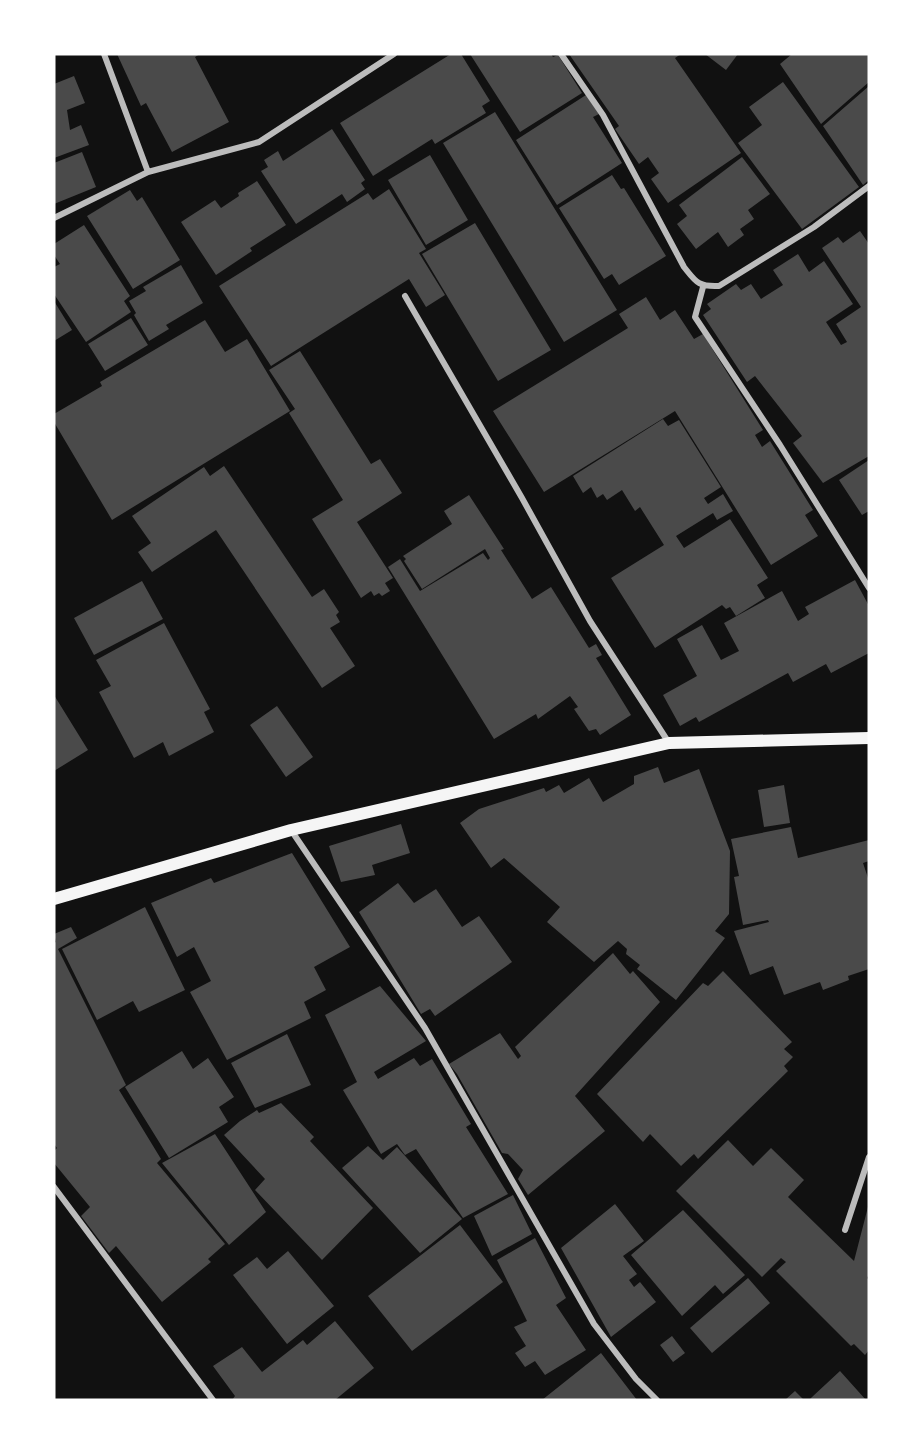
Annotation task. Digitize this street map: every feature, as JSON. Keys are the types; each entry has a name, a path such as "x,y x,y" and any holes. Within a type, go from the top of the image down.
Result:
{"main road":[{"path":"54,899 291,830 669,743 869,738"}],"street":[{"path":"104,54 148,172"},
{"path":"54,218 148,172 259,142 394,54"},
{"path":"561,54 603,115 684,267 694,280 704,287 718,286 814,227 869,186"},
{"path":"704,287 695,317 811,494 869,588"},
{"path":"405,296 590,621 669,743"},
{"path":"291,830 425,1028 594,1324 636,1379 657,1400"},
{"path":"845,1230 869,1157"},
{"path":"54,1187 213,1400"}],"building":[{"path":"117,54 200,54 195,57 229,122 172,152 146,103 141,106"},
{"path":"451,54 461,54 490,101 482,106 486,113 435,144 432,139 373,176 340,123"},
{"path":"470,54 551,54 553,57 558,55 582,93 520,132"},
{"path":"569,54 681,54 675,58 741,153 668,203 651,179 659,173 648,157 639,164 615,129 619,126"},
{"path":"705,54 738,54 726,70"},
{"path":"792,54 869,54 869,82 821,124 780,64"},
{"path":"74,76 85,103 67,110 70,130 81,125 89,145 54,158 54,84"},
{"path":"783,82 859,187 802,229 738,143 762,125 749,107"},
{"path":"869,86 869,180 863,185 823,126"},
{"path":"586,95 599,114 593,117 622,163 557,205 516,140"},
{"path":"495,112 617,310 564,342 443,143"},
{"path":"332,129 365,180 361,183 365,189 347,202 342,194 296,224 261,171 268,167 264,160 278,151 283,161"},
{"path":"82,152 96,187 54,204 54,163"},
{"path":"430,155 468,220 426,245 388,180"},
{"path":"742,157 770,194 748,210 754,219 740,229 744,235 728,247 718,232 696,249 677,224 687,216 679,205"},
{"path":"612,175 621,189 624,188 666,256 619,285 612,274 604,279 559,208"},
{"path":"257,181 286,225 250,248 252,251 216,275 181,222 215,200 221,208 239,196 238,193"},
{"path":"389,189 426,249 419,253 445,295 426,307 409,279 271,366 219,286 368,193 373,200"},
{"path":"130,190 137,201 142,197 180,260 133,289 87,216"},
{"path":"475,223 551,350 498,381 422,254"},
{"path":"84,225 130,296 124,301 131,312 86,342 54,294 54,267 60,264 54,255 54,244"},
{"path":"860,231 869,244 869,456 823,483 793,443 802,436 755,376 747,382 703,315 711,309 707,304 736,284 741,290 751,284 761,299 783,285 773,270 798,254 809,272 824,261 853,304 826,322 841,345 847,342 836,324 861,307 822,248 838,237 843,243"},
{"path":"181,265 203,303 166,325 169,329 149,341 129,301 146,291 143,287"},
{"path":"646,297 660,320 675,310 694,339 703,334 763,430 755,435 762,447 770,441 813,510 805,515 818,536 771,565 675,411 544,492 493,411 628,328 619,314"},
{"path":"54,301 72,330 54,341"},
{"path":"131,318 148,345 105,371 88,344"},
{"path":"205,320 225,352 247,339 290,411 112,520 54,422 54,414 102,386 100,382"},
{"path":"300,351 371,464 380,459 402,493 357,522 393,578 385,583 390,591 382,596 379,593 374,596 371,591 361,598 312,519 343,500 289,413 295,409 269,370"},
{"path":"663,419 668,426 679,420 721,487 704,498 708,504 723,494 733,511 717,520 713,513 676,536 684,548 730,519 768,578 757,585 765,598 736,616 730,607 726,609 722,605 655,648 611,578 664,545 640,507 635,511 622,490 607,500 603,494 597,498 591,487 583,493 573,476"},
{"path":"869,460 869,511 862,515 839,480"},
{"path":"224,466 312,597 324,589 339,612 336,615 340,622 330,628 355,666 322,688 216,530 152,572 138,552 151,543 132,516 204,467 210,476"},
{"path":"469,495 504,549 501,550 532,599 551,587 589,648 596,644 602,655 596,658 631,715 600,735 596,729 589,731 574,709 578,707 570,696 538,719 536,714 494,739 388,567 400,559 420,591 483,553 488,560 490,558 485,549 422,589 404,561 406,559 403,556 452,524 444,511"},
{"path":"855,580 869,606 869,653 831,673 826,664 793,682 788,673 699,722 696,717 680,726 663,695 697,676 677,639 702,625 721,660 739,651 724,623 782,591 798,621 809,614 805,607"},
{"path":"142,581 163,619 94,655 74,618"},
{"path":"164,623 210,709 204,712 214,732 169,756 163,742 134,758 99,692 111,686 96,660"},
{"path":"54,695 88,750 54,771"},
{"path":"277,706 313,757 286,777 250,725"},
{"path":"658,767 664,783 699,769 730,851 729,914 715,931 725,938 676,1000 637,969 640,965 626,954 627,949 618,941 594,962 547,922 560,907 504,858 491,868 460,823 479,809 544,788 546,792 559,785 564,793 589,778 603,802 634,784 634,776"},
{"path":"784,785 790,823 764,827 758,790"},
{"path":"401,824 410,853 372,865 375,875 341,882 329,846"},
{"path":"791,827 798,858 869,840 869,861 863,863 869,881 869,969 848,976 849,980 823,990 820,982 784,995 773,966 750,975 734,931 769,922 768,920 743,925 734,877 739,876 731,839"},
{"path":"292,853 350,947 314,967 326,990 304,1002 311,1018 227,1060 190,992 211,981 194,947 177,957 151,903 211,878 214,883"},
{"path":"398,883 414,903 436,889 462,927 479,916 512,962 435,1016 430,1009 421,1014 359,912"},
{"path":"145,907 185,990 139,1012 133,1001 97,1020 62,949"},
{"path":"71,927 77,938 58,949 126,1085 119,1090 161,1159 157,1163 225,1244 208,1259 211,1262 162,1302 116,1246 109,1253 81,1216 90,1207 54,1163 54,1151 57,1148 54,1144 54,943 56,942 54,934"},
{"path":"613,953 630,974 633,971 660,1002 575,1096 605,1131 528,1195 518,1179 523,1170 508,1154 502,1153 449,1064 500,1033 518,1059 521,1056 515,1047"},
{"path":"723,971 792,1042 784,1049 793,1057 784,1066 788,1071 698,1159 694,1154 681,1166 650,1134 643,1142 597,1094 703,983 708,986"},
{"path":"380,986 426,1041 374,1072 378,1079 414,1058 420,1066 432,1059 471,1124 466,1127 508,1194 463,1218 416,1149 405,1155 397,1144 381,1154 343,1090 357,1082 325,1015"},
{"path":"287,1034 311,1085 255,1108 231,1063"},
{"path":"182,1051 193,1069 208,1058 234,1097 219,1107 228,1122 169,1158 125,1087"},
{"path":"281,1103 314,1137 310,1141 373,1208 322,1260 255,1190 265,1179 224,1135 257,1110 259,1113"},
{"path":"215,1134 266,1212 229,1245 162,1163"},
{"path":"728,1140 753,1166 771,1148 804,1180 788,1197 854,1261 869,1203 869,1274 867,1278 869,1280 869,1350 865,1355 854,1344 851,1346 776,1271 786,1262 781,1258 762,1277 676,1191"},
{"path":"368,1146 383,1160 397,1147 462,1219 420,1253 342,1168"},
{"path":"513,1195 532,1234 492,1256 474,1216"},
{"path":"615,1204 644,1241 623,1256 637,1274 629,1280 634,1287 640,1282 656,1302 611,1337 561,1248"},
{"path":"683,1210 745,1275 723,1294 715,1285 682,1316 631,1255"},
{"path":"460,1225 503,1282 412,1351 368,1296"},
{"path":"535,1238 566,1298 556,1305 586,1350 545,1375 535,1361 525,1367 515,1353 526,1346 514,1327 527,1321 497,1260"},
{"path":"288,1251 334,1306 287,1344 233,1275 257,1257 267,1269"},
{"path":"748,1278 770,1303 712,1353 690,1328"},
{"path":"335,1321 374,1368 335,1400 232,1400 235,1396 213,1366 242,1347 262,1372 303,1340 307,1345"},
{"path":"672,1336 685,1353 673,1362 660,1345"},
{"path":"601,1353 637,1400 542,1400"},
{"path":"840,1371 866,1400 809,1400 812,1397"},
{"path":"795,1391 804,1400 785,1400"}]}
